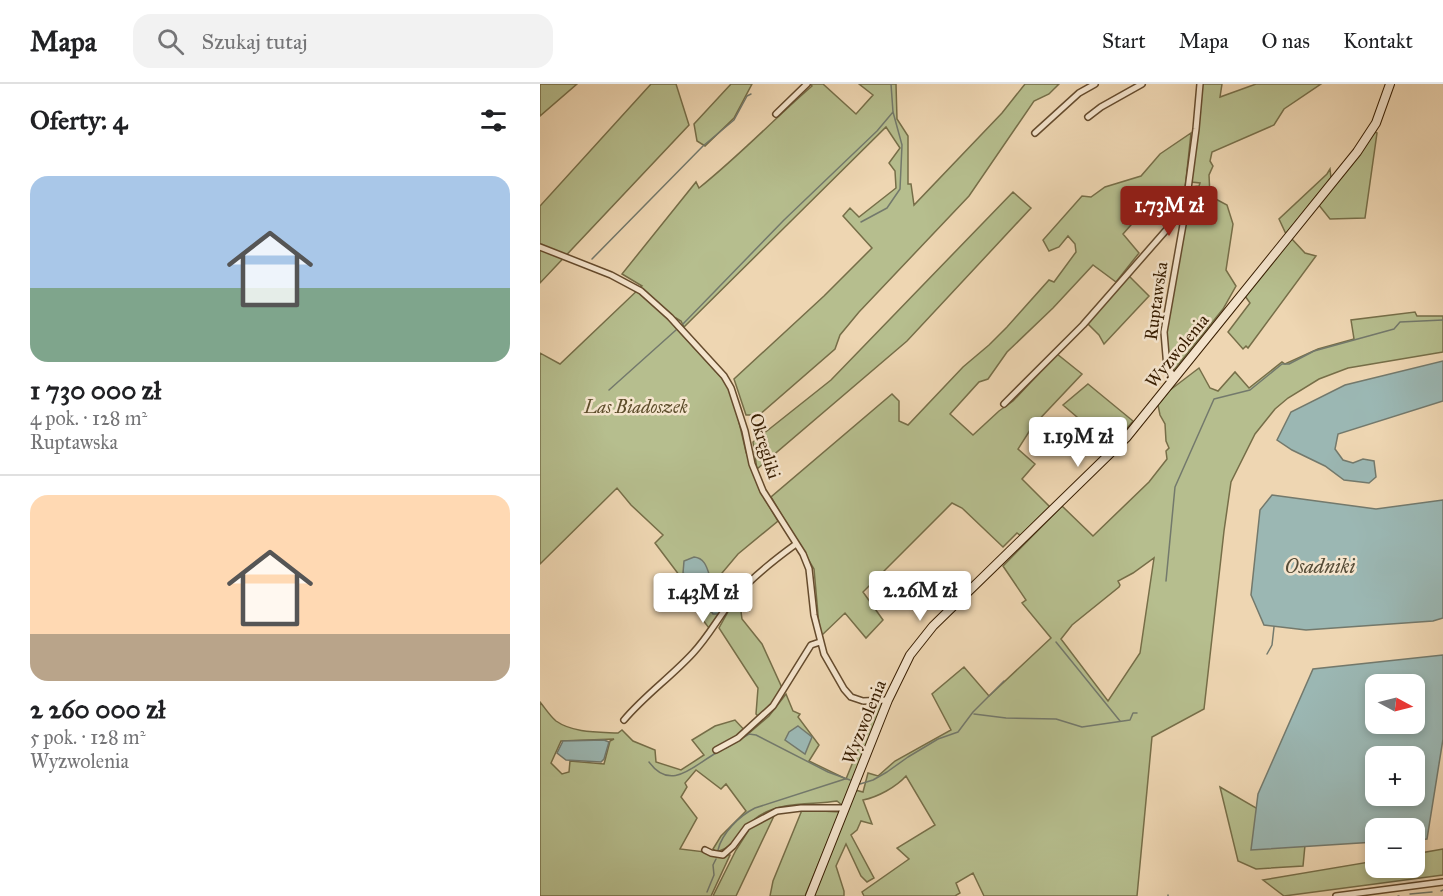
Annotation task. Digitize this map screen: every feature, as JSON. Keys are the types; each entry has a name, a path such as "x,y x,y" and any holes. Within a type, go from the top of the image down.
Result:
{"street":[{"path":"776,114 807,84"},
{"path":"1035,133 1079,93 1095,84"},
{"path":"1088,117 1142,84"},
{"name":"Ruptawska","path":"1175,377 1167,368 1164,332 1184,219 1200,84"},
{"name":"Wyzwolenia","path":"810,896 888,700 910,655 924,635 1126,438 1357,152 1377,121 1390,84"},
{"path":"1004,404 1083,325 1175,220 1184,219"},
{"name":"Okręgliki","path":"540,247 611,275 641,291 670,317 724,376 731,388 749,456 764,491 806,559 820,642 835,675 848,695 863,701 888,700"},
{"path":"624,720 639,702 692,655 741,590 761,570 796,544"},
{"path":"716,750 738,738 773,706 811,645 820,642"},
{"path":"705,850 723,855 747,827 777,811 801,808 845,808"},
{"path":"1336,896 1443,882"}],"green space":[{"path":"540,84 577,84 540,116"},
{"path":"651,84 676,84 689,125 540,283 540,206"},
{"path":"731,84 752,84 734,118 705,146 697,141 694,124"},
{"name":"Las Biadoszek","path":"811,84 823,84 856,114 873,95 859,84 896,84 897,119 908,136 908,184 911,184 914,205 1002,113 1025,84 1059,84 1049,94 1034,101 969,196 859,312 840,335 835,349 759,415 746,415 734,379 872,248 843,216 850,208 859,217 896,188 895,171 889,163 900,148 886,127 684,327 676,318 675,327 731,388 746,452 760,491 778,521 738,554 722,573 737,593 712,632 699,615 695,596 655,543 663,535 631,505 617,488 540,564 540,353 560,364 642,286 622,274 696,182 699,188 714,176 812,86"},
{"path":"1202,84 1222,84 1220,97 1256,84 1321,84 1284,109 1274,125 1212,152 1210,161 1213,166 1209,175 1210,196 1227,205 1233,224 1226,270 1236,286 1223,309 1174,370 1169,365 1166,333 1190,187 1199,186 1200,183 1191,182"},
{"path":"1375,132 1377,133 1365,218 1330,219 1318,204"},
{"path":"1191,133 1182,217 1174,218 1173,214 1167,215 1150,200 1123,234 1139,253 1116,282 1093,265 1007,352 988,379 979,382 950,414 973,435 1013,401 1057,354 1082,374 1032,427 1018,449 1035,464 1022,479 1051,508 1021,536 1017,533 1003,547 962,508 952,503 863,592 883,620 866,638 845,613 820,637 814,569 771,497 892,394 899,401 899,421 908,425 963,367 1007,327 1049,280 1054,282 1076,252 1075,244 1068,236 1059,247 1049,251 1043,240 1082,196 1091,197 1105,187 1141,176 1160,154"},
{"path":"1330,169 1331,178 1286,234 1279,219"},
{"path":"1013,192 1031,208 907,341 757,469 753,442 831,380"},
{"path":"1291,238 1305,253 1316,256 1248,348 1246,346 1243,349 1228,332 1250,303 1245,296"},
{"path":"1129,276 1149,296 1104,344 1087,323"},
{"path":"1415,312 1417,316 1443,316 1443,352 1348,368 1319,379 1275,409 1255,434 1231,482 1204,709 1152,737 1137,896 984,896 973,873 956,883 960,893 955,896 864,896 862,892 909,859 897,848 935,825 906,776 886,791 863,800 872,824 861,821 857,830 851,835 874,878 867,882 861,876 846,844 836,866 844,896 813,896 855,790 863,792 868,773 878,776 895,761 951,730 932,694 964,667 989,696 1051,638 1022,603 1026,600 1003,566 1062,506 1093,536 1149,482 1167,459 1166,451 1169,448 1166,441 1165,424 1160,415 1157,400 1199,368 1210,388 1218,391 1235,372 1249,388 1282,362 1285,364 1318,349 1354,339 1351,320","holes":["1154,558 1140,653 1108,701 1061,639 1072,625 1119,587 1118,581"]},
{"path":"1088,384 1133,421 1112,447 1063,405"},
{"path":"739,596 742,619 762,644 783,690 766,713 759,717 756,714 758,688 719,628"},
{"path":"786,694 793,711 800,714 798,717 819,745 809,761 846,779 874,710 871,705 882,705 843,806 837,801 787,806 768,811 753,821 730,846 716,852 713,849 721,836 746,811 726,784 721,789 696,770 685,783 687,787 681,797 697,818 680,849 730,855 711,896 540,896 540,702 556,721 563,725 594,732 618,733 622,730 633,741 655,750 656,762 681,770 704,755 692,740 715,726 735,720 748,734 769,716","holes":["614,739 610,741 604,764 570,761 569,772 562,774 551,763 561,741"]},
{"path":"1220,787 1258,809 1305,845 1303,866 1256,869 1238,861"},
{"path":"802,810 840,812 805,896 770,896 773,881"},
{"path":"774,816 736,896 713,896 750,828"},
{"path":"1443,849 1443,875 1425,877 1425,852"},
{"path":"1365,863 1365,878 1420,878 1284,896 1263,880"}],"water":[{"path":"1443,361 1443,401 1338,434 1335,449 1343,460 1353,463 1363,459 1374,461 1376,477 1369,483 1344,480 1325,466 1277,440 1291,412 1345,385"},
{"name":"Osadniki","path":"1272,495 1376,509 1443,500 1443,618 1433,621 1306,630 1264,625 1251,595 1260,510"},
{"path":"694,557 703,561 710,577 715,578 730,594 719,614 713,614 703,600 700,583 683,573 684,561"},
{"path":"1443,655 1443,739 1427,839 1425,839 1425,818 1365,818 1365,843 1251,850 1258,794 1313,669"},
{"path":"798,726 812,737 805,754 785,740 789,732"},
{"path":"604,740 609,742 601,762 566,760 557,753 563,741"}],"waterway":[{"path":"861,222 887,208 900,189 902,145 893,112 891,84"},
{"path":"592,259 703,146 734,120 747,96 751,94"},
{"path":"683,324 784,220 877,131 893,112"},
{"path":"1166,581 1175,487 1214,399 1250,390 1282,364 1289,364 1314,351 1394,329 1400,322 1443,320"},
{"path":"609,390 676,330"},
{"path":"1267,654 1272,645 1274,627"},
{"path":"1056,642 1120,721"},
{"path":"860,784 887,772 938,739 958,732 973,712 1004,681"},
{"path":"974,714 1006,718 1056,719 1082,727 1130,720 1133,713 1137,713"},
{"path":"726,748 749,734 756,735 828,772 850,780"},
{"path":"649,762 657,771 674,776 682,774 716,753"},
{"path":"718,850 723,837 732,826 755,808 845,779"},
{"path":"707,892 714,875 713,865 716,859"},
{"path":"1410,894 1432,892"}]}
